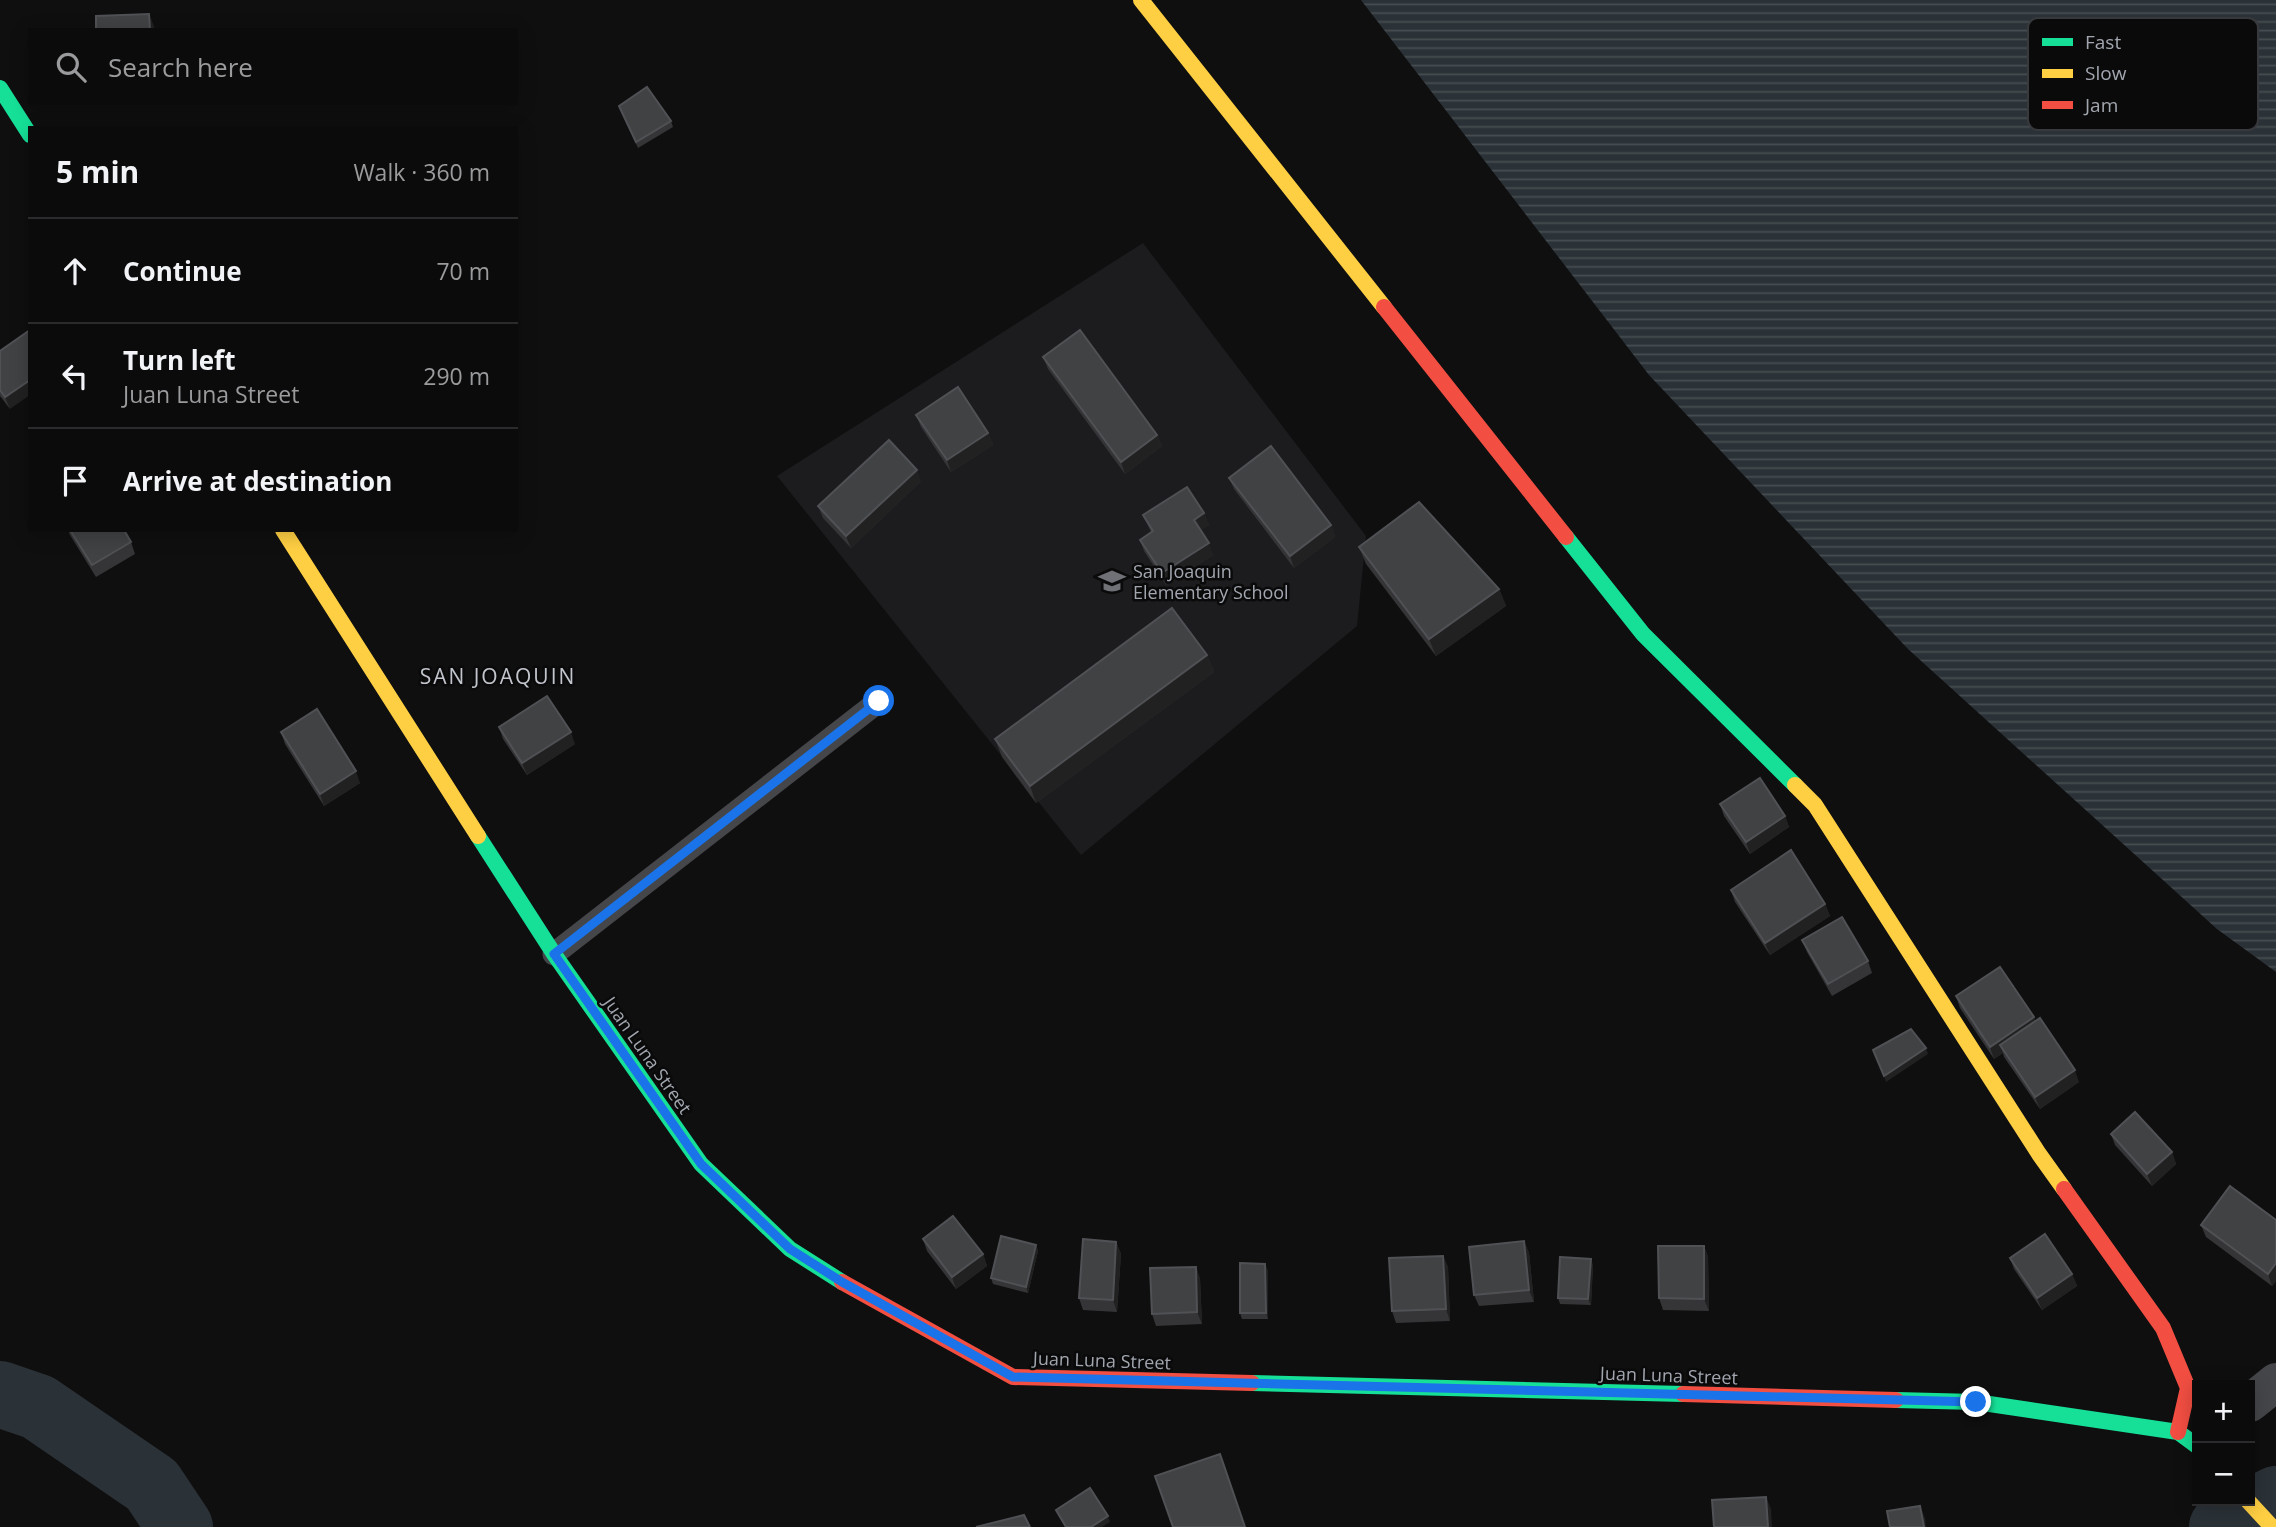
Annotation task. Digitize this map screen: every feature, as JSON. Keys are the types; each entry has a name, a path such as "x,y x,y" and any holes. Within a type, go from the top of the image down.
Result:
{"main road":[{"path":"1141,0 1643,634 1815,805 2039,1154 2163,1328 2188,1388 2192,1442"},
{"path":"0,88 28,132"},
{"name":"Juan Luna Street","path":"284,532 554,954 701,1164 790,1249 842,1282 1013,1377 1976,1402 2192,1442"},
{"path":"2253,1506 2272,1527"}],"street":[{"path":"2255,1399 2276,1382"}],"lane":[{"path":"554,954 879,701"}],"shaded area":[{"path":"1361,0 2276,0 2276,972 2217,929 1908,649 1649,375"},
{"name":"San Joaquin Elementary School","path":"1143,243 1366,536 1357,626 1081,855 777,476"}],"building":[{"path":"149,14 150,28 96,28 96,16"},
{"path":"647,87 671,121 636,142 619,106"},
{"path":"1080,330 1157,435 1121,462 1043,357"},
{"path":"28,331 28,381 5,397 0,390 0,351"},
{"path":"958,387 988,433 947,460 916,415"},
{"path":"889,440 917,470 846,536 818,506"},
{"path":"1271,446 1331,525 1290,556 1229,478"},
{"path":"1187,487 1204,513 1194,520 1209,543 1162,573 1140,540 1153,531 1143,515"},
{"path":"1419,502 1499,589 1429,639 1359,547"},
{"path":"71,532 125,532 131,542 92,565"},
{"path":"1172,608 1207,655 1030,786 995,739"},
{"path":"547,696 571,732 522,763 499,727"},
{"path":"317,709 356,771 320,794 281,732"},
{"path":"1760,778 1785,816 1746,842 1720,804"},
{"path":"1791,850 1825,904 1765,943 1731,890"},
{"path":"1842,917 1868,961 1828,984 1802,940"},
{"path":"2000,967 2034,1017 1990,1047 1956,996"},
{"path":"2040,1018 2075,1070 2035,1097 2000,1045"},
{"path":"1911,1029 1926,1048 1884,1076 1873,1050"},
{"path":"2135,1112 2172,1152 2147,1174 2111,1134"},
{"path":"2230,1186 2276,1220 2276,1263 2268,1274 2201,1225"},
{"path":"953,1216 983,1254 952,1277 923,1239"},
{"path":"2045,1234 2072,1274 2037,1298 2010,1258"},
{"path":"1001,1236 1036,1245 1026,1287 991,1278"},
{"path":"1083,1239 1116,1242 1113,1300 1079,1298"},
{"path":"1524,1241 1529,1290 1474,1295 1469,1247"},
{"path":"1658,1246 1704,1246 1704,1299 1659,1298"},
{"path":"1443,1256 1446,1309 1392,1311 1389,1258"},
{"path":"1560,1257 1591,1259 1588,1299 1558,1298"},
{"path":"1240,1263 1265,1264 1266,1313 1240,1313"},
{"path":"1196,1267 1197,1312 1152,1314 1150,1268"},
{"path":"1220,1454 1245,1527 1173,1527 1155,1476"},
{"path":"1090,1488 1108,1516 1091,1527 1066,1527 1056,1510"},
{"path":"1766,1497 1768,1527 1714,1527 1712,1500"},
{"path":"1920,1506 1924,1527 1890,1527 1887,1511"},
{"path":"1024,1515 1030,1527 976,1527"}],"waterway":[{"path":"0,1394 38,1407 152,1485 180,1527"},
{"path":"2222,1527 2276,1499"}],"traffic: fast":[{"path":"0,88 28,132"},
{"path":"1566,537 1643,634 1795,785"},
{"path":"478,836 554,954 701,1164 790,1249 842,1282"},
{"path":"1252,1383 1683,1394"},
{"path":"1896,1400 1976,1402 2178,1432 2193,1443"}],"traffic: slow":[{"path":"1141,0 1384,307"},
{"path":"284,532 478,836"},
{"path":"1795,785 1815,805 2064,1189"},
{"path":"2253,1506 2272,1527"}],"traffic: jam":[{"path":"1384,307 1566,537"},
{"path":"2064,1189 2163,1328 2188,1388 2178,1432"},
{"path":"842,1282 1013,1377 1252,1383"},
{"path":"1683,1394 1896,1400"}],"place":[{"name":"San Joaquin Elementary School","path":"1112,581"}],"district":[{"name":"SAN JOAQUIN","path":"498,676"}],"route":[{"path":"879,701 554,954 701,1164 790,1249 842,1282 1013,1377 1976,1402"}]}
